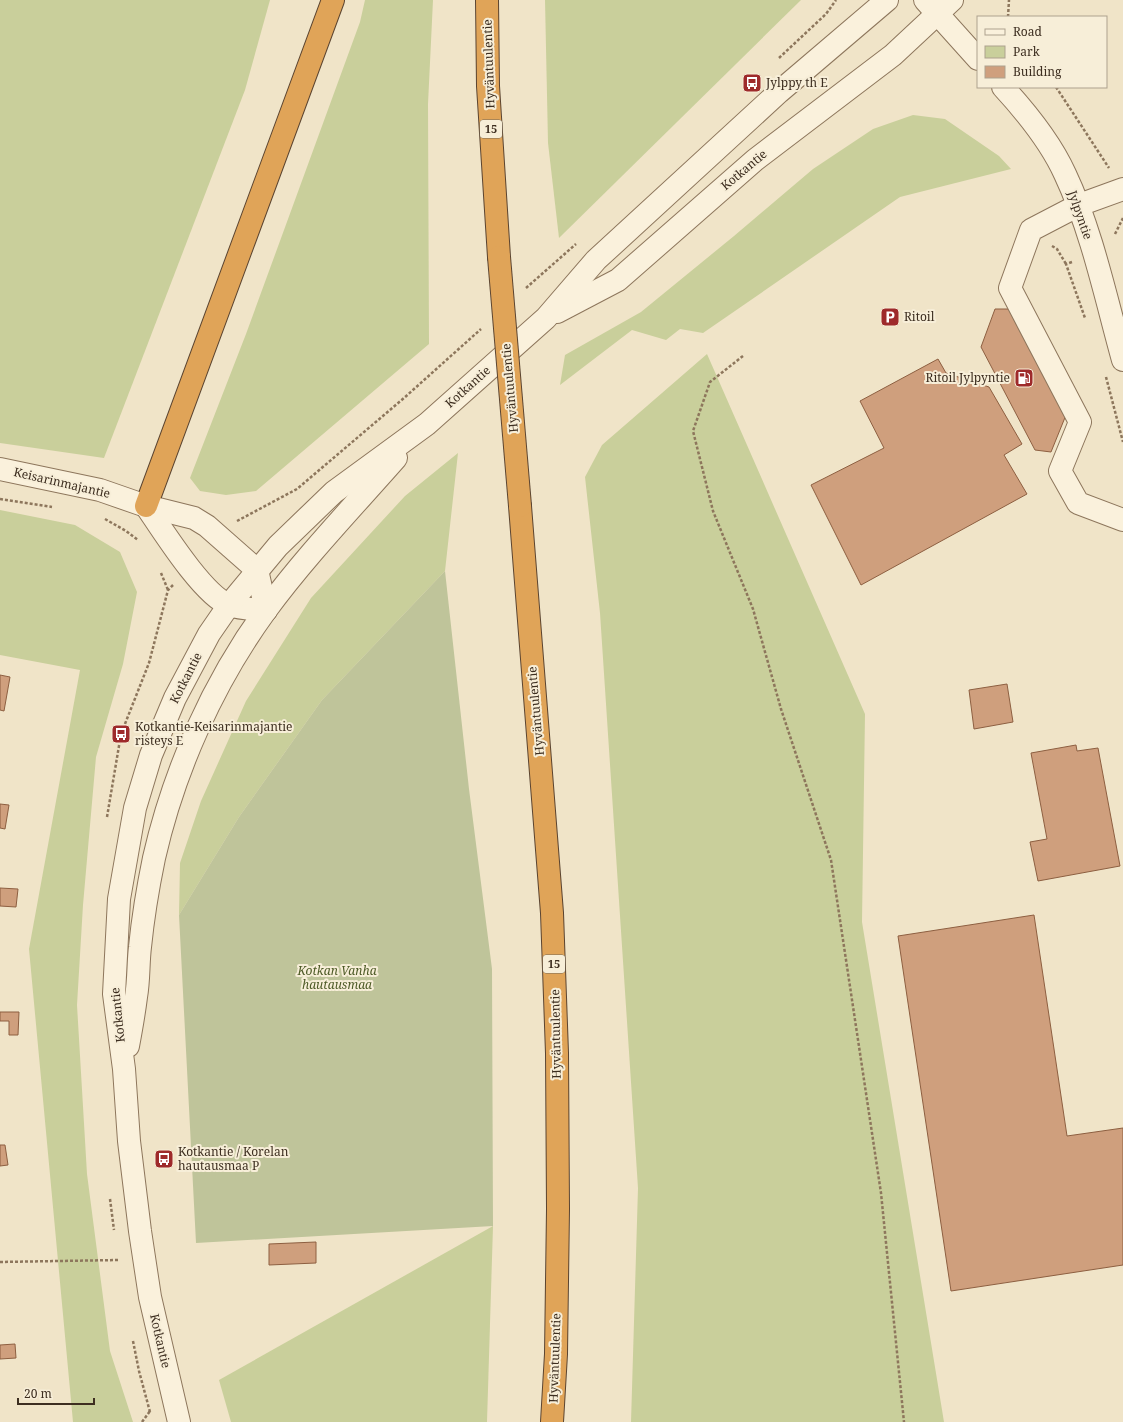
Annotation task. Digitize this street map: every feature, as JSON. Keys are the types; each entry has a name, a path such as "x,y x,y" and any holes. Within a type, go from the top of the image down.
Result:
{"highway":[{"path":"146,506 333,0"},
{"name":"Hyväntuulentie","path":"487,0 488,86 500,257 553,929 557,1053 558,1209 556,1354 552,1422"}],"street":[{"name":"Kotkantie","path":"179,1422 147,1275 130,1148 124,1069 114,994 119,899 135,808 151,755 175,698 206,640 229,605 278,546 334,492 427,424 546,318 602,254 779,92 887,0"},
{"path":"938,5 977,59"},
{"name":"Kotkantie","path":"546,318 618,280 755,160 893,55 938,5"},
{"name":"Jylpyntie","path":"1004,88 1028,115 1065,172 1078,205 1123,360"},
{"path":"1121,189 1078,205 1031,230 1010,288 1080,422 1060,471 1078,503 1123,520"},
{"name":"Kotkantie","path":"124,1069 137,995 140,948 146,901 163,822 185,760 206,712 236,655 266,610 301,566 427,424"},
{"name":"Keisarinmajantie","path":"0,469 100,490 146,506 194,518 207,526 257,570"},
{"path":"146,506 190,568 211,591 229,605 266,610 257,570"}],"path":[{"path":"775,62 826,14 836,0"},
{"path":"1008,16 1009,0"},
{"path":"1057,88 1115,177 1121,189"},
{"path":"520,293 579,241"},
{"path":"220,537 238,520 297,488 404,398 485,325"},
{"path":"743,356 710,382 694,431 713,511 753,609 781,710 831,860 881,1193 904,1422"},
{"path":"0,499 60,508"},
{"path":"102,517 126,531 144,545"},
{"path":"159,568 168,590"},
{"path":"107,821 121,734 149,663 168,590 190,568"},
{"path":"110,1198 114,1234"},
{"path":"118,1253 120,1267"},
{"path":"0,1262 119,1260"},
{"path":"132,1334 139,1371 151,1416"},
{"path":"142,1422 150,1411"}],"green space":[{"path":"0,0 270,0 245,90 104,458 0,443"},
{"path":"365,0 433,0 428,104 429,344 256,491 226,495 200,491 190,478 246,334 360,22"},
{"path":"545,0 801,0 559,238 548,143"},
{"path":"913,115 945,119 999,156 1011,169 900,197 703,333 680,329 666,340 632,330 560,385 565,355 641,312 813,169 873,129"},
{"path":"707,354 865,714 862,922 944,1422 631,1422 638,1188 600,613 585,477 602,445"},
{"path":"458,453 445,571 322,700 239,817 179,915 180,863 201,801 246,701 311,598 405,496"},
{"path":"0,510 75,525 120,552 137,592 123,664 96,757 83,905 77,1005 87,1174 110,1351 133,1422 73,1422 29,949 80,670 0,655"},
{"name":"Kotkan Vanha hautausmaa","path":"445,571 469,789 492,969 493,1226 196,1243 179,915 239,817 322,700"},
{"path":"493,1226 487,1422 231,1422 219,1380"}],"building":[{"path":"995,309 1012,309 1066,415 1051,452 1035,450 981,347"},
{"path":"938,359 946,373 989,387 1022,444 1004,455 1027,494 861,585 811,485 884,448 860,401"},
{"path":"0,675 10,677 4,711 0,710"},
{"path":"1007,684 1013,722 974,729 969,690"},
{"path":"1076,745 1077,751 1098,748 1120,866 1038,881 1030,842 1047,839 1031,753"},
{"path":"0,804 9,805 5,829 0,828"},
{"path":"0,888 18,889 16,907 0,906"},
{"path":"1034,915 1067,1136 1123,1128 1123,1265 951,1291 898,936"},
{"path":"0,1012 19,1012 18,1035 9,1035 9,1021 0,1021"},
{"path":"0,1145 5,1145 8,1165 0,1166"},
{"path":"316,1242 316,1263 269,1265 269,1244"},
{"path":"15,1344 16,1358 0,1359 0,1345"}],"place":[{"name":"Jylppy th E","path":"752,83"},
{"name":"Ritoil","path":"890,317"},
{"name":"Ritoil Jylpyntie","path":"1024,378"},
{"name":"Kotkantie-Keisarinmajantie risteys E","path":"121,734"},
{"name":"Kotkantie / Korelan hautausmaa P","path":"164,1159"}]}
